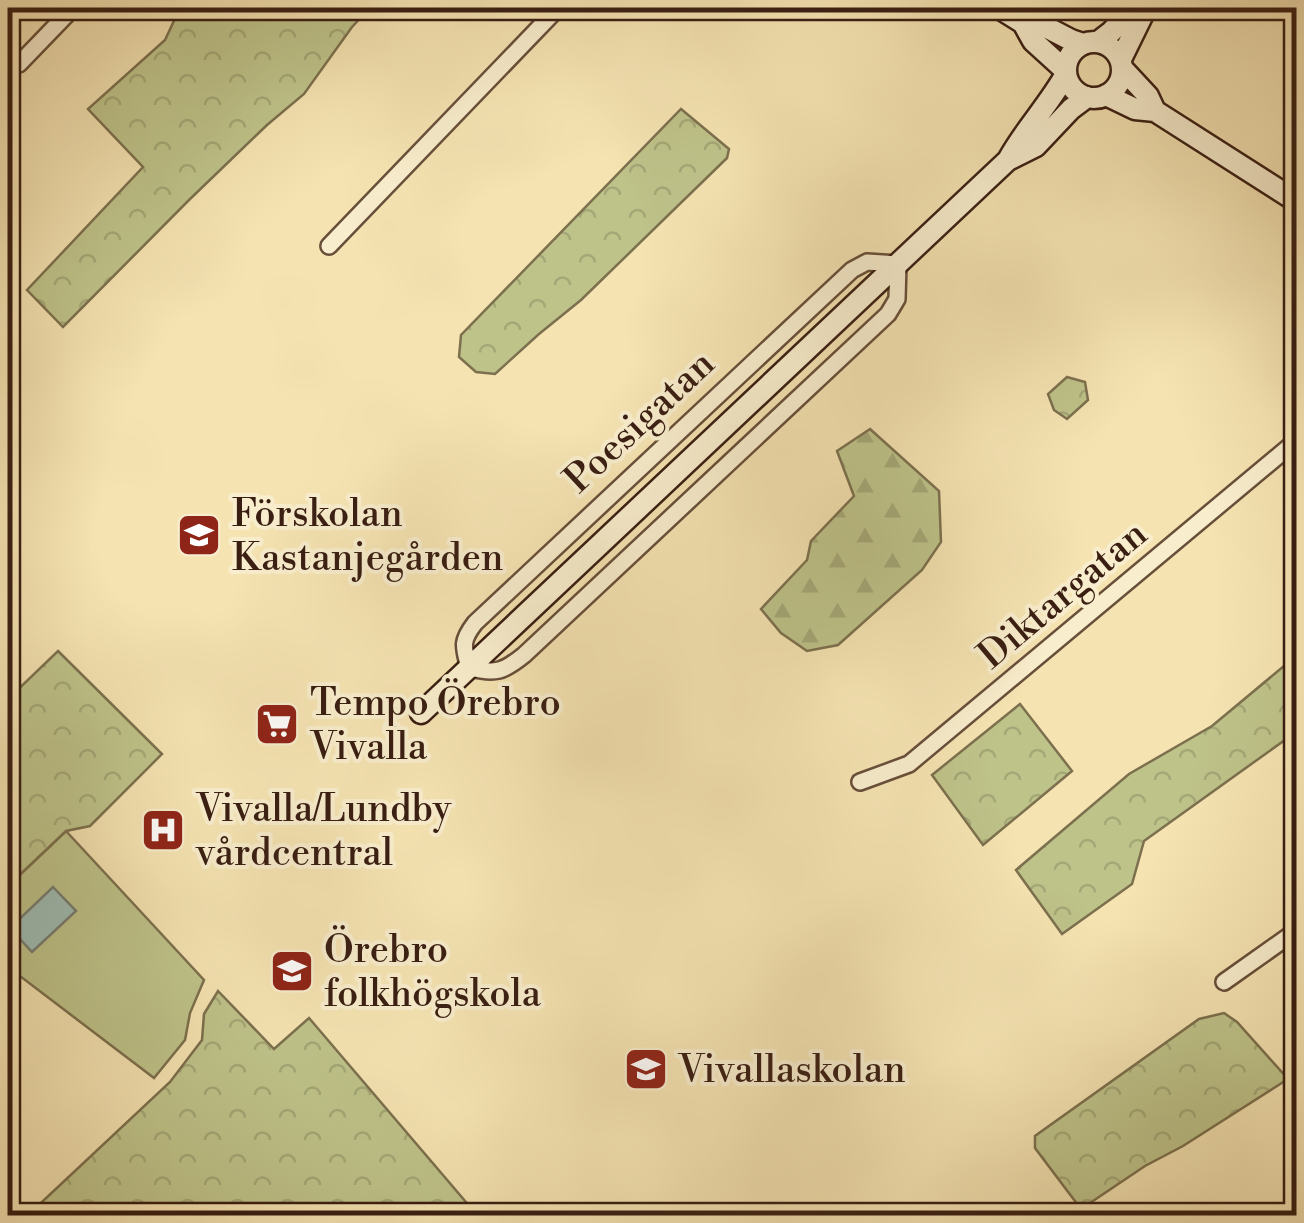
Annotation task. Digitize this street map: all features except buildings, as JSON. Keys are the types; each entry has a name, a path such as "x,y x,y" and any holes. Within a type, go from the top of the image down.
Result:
{"street":[{"path":"18,64 73,8"},
{"path":"328,246 558,8"},
{"path":"999,8 1022,23 1066,73"},
{"path":"1134,8 1111,32 1069,56 1069,84 1075,91 1155,111 1296,201"},
{"path":"1097,96 1117,86 1121,64 1146,8"},
{"path":"1022,23 1042,24 1071,40 1109,46 1155,111"},
{"name":"Poesigatan","path":"1008,160 1066,73"},
{"name":"Poesigatan","path":"421,712 1008,160 1036,146 1070,109 1097,96"},
{"path":"469,668 506,670 524,655 888,314 896,298 898,264"},
{"name":"Diktargatan","path":"860,782 908,764 1296,442"},
{"path":"1224,982 1296,931"}],"green space":[{"path":"180,8 370,8 304,94 189,200 63,327 27,290 143,167 88,109 165,40"},
{"path":"681,109 729,149 727,158 581,300 495,374 476,372 459,357 461,335"},
{"path":"1067,377 1085,382 1088,400 1067,419 1054,410 1048,394"},
{"path":"870,429 939,491 941,542 922,570 838,645 807,651 781,633 761,609 807,560 811,541 854,496 837,451"},
{"path":"58,651 162,754 90,826 66,831 8,886 8,699"},
{"path":"1296,656 1296,732 1144,841 1132,884 1062,934 1016,870 1129,774 1212,726"},
{"path":"1020,704 1072,771 983,845 932,775"},
{"path":"66,831 204,980 190,1013 185,1040 154,1078 8,967 8,886"},
{"path":"218,991 274,1049 309,1018 477,1215 28,1215 170,1082 202,1040 204,1014"},
{"path":"1224,1013 1237,1022 1288,1079 1081,1209 1035,1148 1035,1136 1199,1019"}],"water":[{"path":"53,887 76,911 32,952 10,928"}],"place":[{"name":"Förskolan Kastanjegården","path":"199,535"},
{"name":"Tempo Örebro Vivalla","path":"277,724"},
{"name":"Vivalla/Lundby vårdcentral","path":"163,830"},
{"name":"Örebro folkhögskola","path":"292,971"},
{"name":"Vivallaskolan","path":"646,1069"}]}
